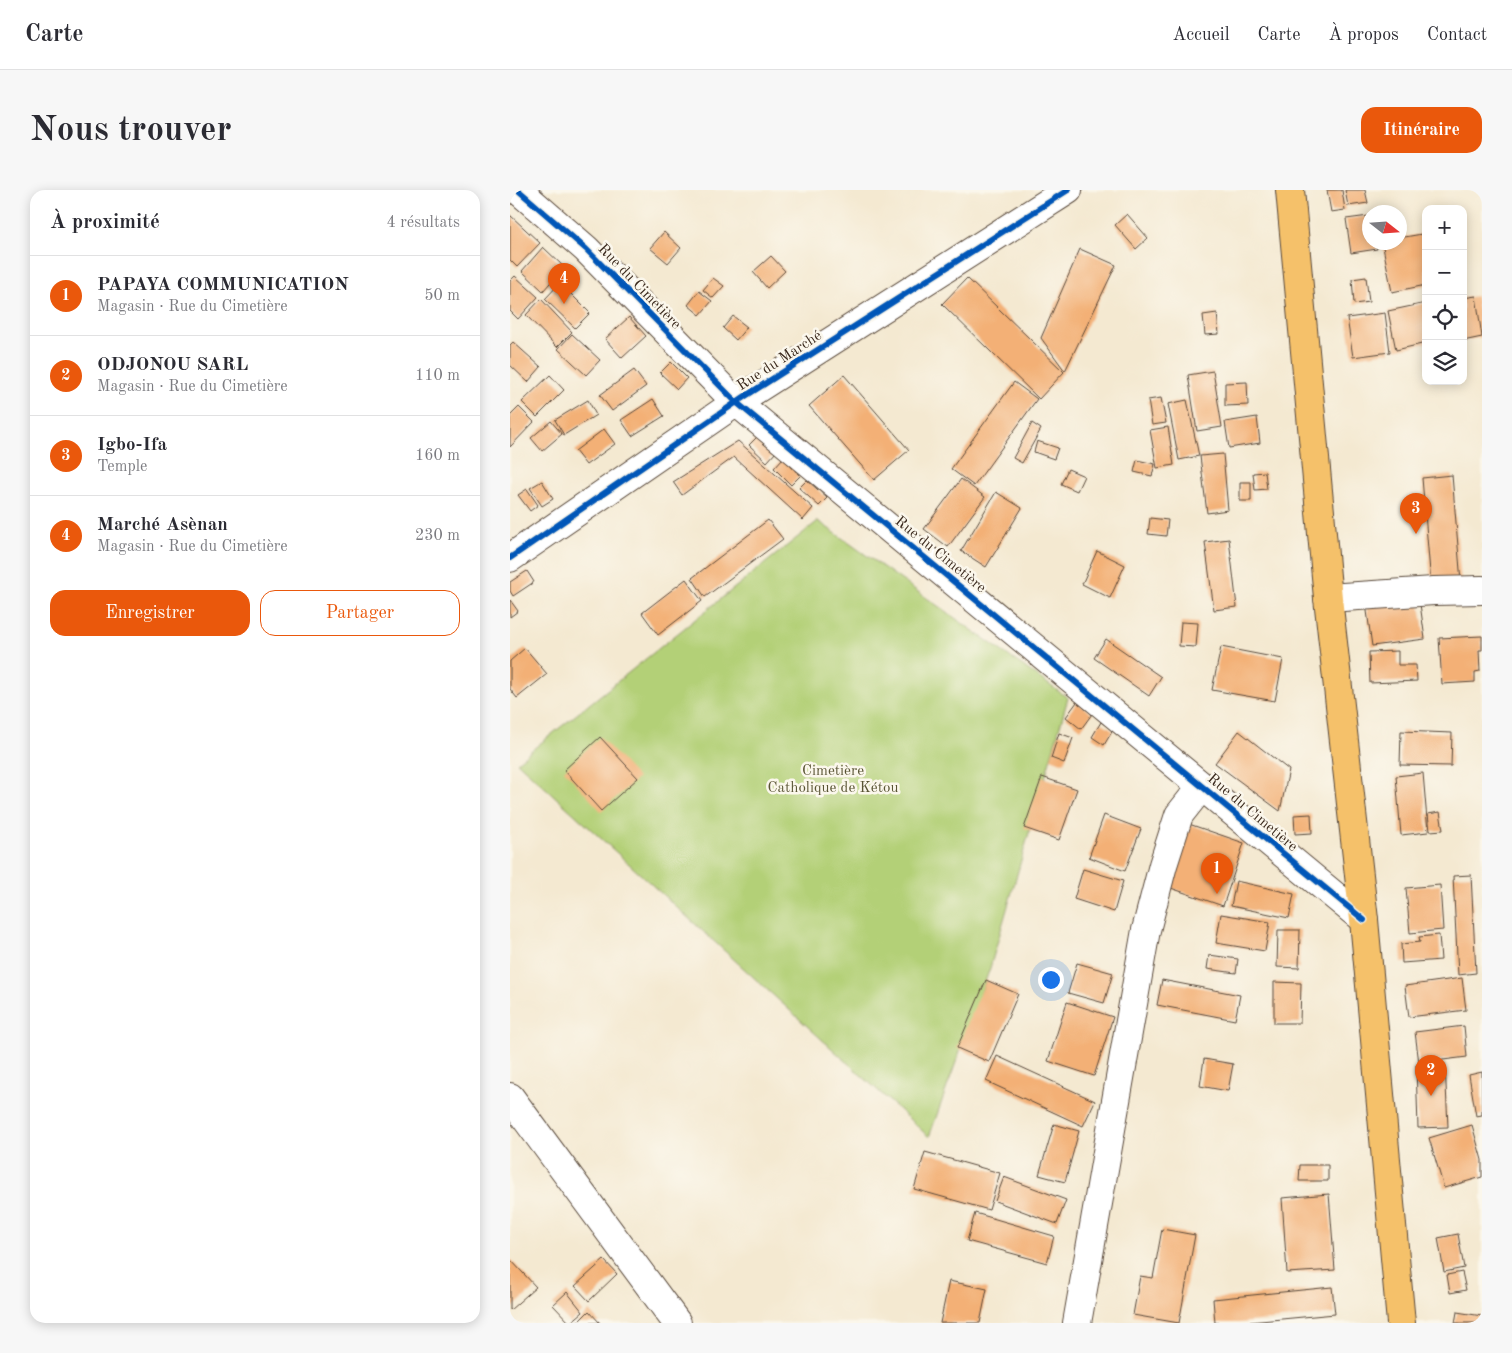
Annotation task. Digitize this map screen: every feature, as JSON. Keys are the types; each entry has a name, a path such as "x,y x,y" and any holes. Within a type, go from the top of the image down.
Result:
{"main road":[{"path":"1290,190 1328,598 1364,920 1401,1323"}],"street":[{"name":"Rue du Cimetière","path":"518,190 586,249 736,402 1364,920"},
{"name":"Rue du Marché","path":"510,558 736,402 1068,190"},
{"path":"1328,598 1482,590"},
{"path":"1077,1323 1146,930 1179,814 1202,786"},
{"path":"510,1097 677,1323"}],"green space":[{"name":"Cimetière Catholique de Kétou","path":"818,521 1068,698 990,968 929,1137 517,762"}],"building":[{"path":"1327,190 1342,190 1345,210 1331,212"},
{"path":"1345,190 1365,190 1368,203 1348,206"},
{"path":"1127,214 1148,238 1136,249 1115,225"},
{"path":"510,215 540,243 517,267 510,260"},
{"path":"1362,217 1362,250 1370,250 1351,253 1346,219"},
{"path":"664,232 681,248 668,263 650,248"},
{"path":"1422,234 1422,286 1392,292 1384,250 1407,250 1407,237"},
{"path":"543,247 564,267 543,291 522,271"},
{"path":"1080,249 1116,265 1065,371 1041,338"},
{"path":"771,256 785,271 767,288 753,272"},
{"path":"515,276 538,297 518,319 510,311 510,281"},
{"path":"1366,277 1369,302 1354,304 1352,279"},
{"path":"713,278 724,286 713,298 703,290"},
{"path":"967,278 1064,372 1039,399 942,304"},
{"path":"560,283 590,313 575,328 545,299"},
{"path":"699,291 712,301 700,315 688,305"},
{"path":"1476,296 1482,337 1467,340 1467,340 1467,297"},
{"path":"541,299 572,332 557,347 526,315"},
{"path":"1422,304 1422,344 1396,350 1388,311"},
{"path":"1217,313 1219,334 1205,335 1203,315"},
{"path":"1385,313 1390,352 1353,357 1347,318"},
{"path":"733,316 747,327 736,340 723,328"},
{"path":"629,317 646,336 622,358 605,339"},
{"path":"572,334 600,360 586,375 558,349"},
{"path":"513,342 541,367 528,382 510,365 510,345"},
{"path":"671,362 687,378 677,389 660,373"},
{"path":"634,370 646,386 612,411 600,395"},
{"path":"1213,371 1222,427 1197,431 1188,375"},
{"path":"550,375 564,390 537,417 522,402"},
{"path":"844,375 909,450 874,480 809,406"},
{"path":"1014,382 1037,399 974,486 951,469"},
{"path":"1247,382 1248,405 1225,406 1225,383"},
{"path":"1161,398 1166,423 1152,425 1148,400"},
{"path":"653,399 664,416 632,436 621,420"},
{"path":"588,400 596,415 564,435 555,420"},
{"path":"1187,400 1199,456 1179,460 1168,404"},
{"path":"519,407 534,422 510,447 510,416"},
{"path":"1257,417 1260,443 1229,448 1225,422"},
{"path":"551,421 562,434 542,451 531,438"},
{"path":"1032,423 1041,429 1022,463 1013,458"},
{"path":"1168,427 1174,465 1157,468 1150,430"},
{"path":"604,429 615,444 586,465 575,451"},
{"path":"758,436 776,452 767,462 749,445"},
{"path":"738,441 813,508 803,520 734,457 682,495 673,482"},
{"path":"1037,441 1058,448 1054,459 1034,452"},
{"path":"1223,454 1228,510 1207,513 1200,456"},
{"path":"783,458 800,476 791,485 774,468"},
{"path":"1137,460 1155,464 1152,476 1134,472"},
{"path":"1068,469 1084,476 1077,491 1061,484"},
{"path":"1265,472 1267,489 1255,490 1253,473"},
{"path":"1452,475 1461,582 1431,584 1422,478"},
{"path":"961,479 985,497 948,547 924,529"},
{"path":"807,480 827,498 819,506 799,488"},
{"path":"542,481 553,499 542,506 530,488"},
{"path":"1240,482 1251,482 1251,501 1240,501"},
{"path":"527,489 538,505 530,511 518,495"},
{"path":"996,492 1022,508 986,567 961,551"},
{"path":"1150,518 1168,520 1166,536 1148,534"},
{"path":"768,520 783,539 705,597 692,578"},
{"path":"1229,539 1237,607 1214,610 1205,542"},
{"path":"1097,551 1125,565 1110,598 1082,584"},
{"path":"527,571 534,582 513,596 510,591 510,582"},
{"path":"686,579 702,601 658,635 642,613"},
{"path":"1419,597 1425,639 1372,646 1366,604"},
{"path":"510,600 518,611 510,617"},
{"path":"1181,622 1198,623 1196,647 1179,646"},
{"path":"1482,636 1482,650 1479,650 1480,671 1475,672 1475,682 1442,684 1439,638"},
{"path":"1106,639 1161,677 1149,696 1094,658"},
{"path":"1221,647 1283,659 1275,701 1212,690"},
{"path":"525,648 547,674 517,698 510,689 510,661"},
{"path":"1398,651 1398,665 1416,665 1417,681 1370,683 1369,652"},
{"path":"1077,702 1092,714 1081,729 1066,717"},
{"path":"1101,722 1113,730 1104,745 1092,737"},
{"path":"1239,731 1289,770 1280,811 1215,763"},
{"path":"1401,731 1452,733 1451,766 1400,765"},
{"path":"1059,733 1073,738 1064,763 1051,758"},
{"path":"600,737 638,778 601,811 564,770"},
{"path":"1423,773 1428,832 1401,835 1396,776"},
{"path":"1042,777 1077,789 1059,840 1024,828"},
{"path":"1440,812 1443,830 1430,831 1428,814"},
{"path":"1311,814 1312,833 1295,834 1294,815"},
{"path":"1104,815 1141,829 1125,871 1089,857"},
{"path":"1186,823 1244,843 1223,906 1165,886"},
{"path":"1083,869 1123,881 1114,912 1074,899"},
{"path":"1471,875 1476,973 1458,975 1453,876"},
{"path":"1236,881 1294,894 1289,918 1231,906"},
{"path":"1440,885 1443,930 1410,933 1406,888"},
{"path":"1221,914 1270,922 1265,951 1216,943"},
{"path":"1278,930 1300,930 1299,968 1277,967"},
{"path":"1439,935 1441,960 1402,963 1401,944 1420,942 1419,937"},
{"path":"1209,955 1238,959 1236,973 1207,969"},
{"path":"1077,963 1113,973 1104,1003 1068,993"},
{"path":"1462,978 1466,1010 1409,1017 1405,986"},
{"path":"986,980 1018,994 989,1062 957,1048"},
{"path":"1162,980 1240,995 1235,1020 1157,1005"},
{"path":"1274,982 1301,983 1300,1023 1274,1023"},
{"path":"1067,1002 1113,1017 1094,1076 1048,1061"},
{"path":"1464,1026 1467,1057 1419,1063 1415,1032"},
{"path":"997,1056 1095,1101 1083,1126 986,1081"},
{"path":"1204,1059 1233,1064 1228,1091 1200,1086"},
{"path":"1445,1064 1448,1127 1418,1128 1416,1065"},
{"path":"1482,1072 1482,1115 1476,1116 1469,1075"},
{"path":"1054,1124 1079,1131 1065,1182 1039,1175"},
{"path":"1472,1125 1482,1160 1482,1177 1444,1188 1429,1138"},
{"path":"925,1152 1000,1173 989,1210 914,1189"},
{"path":"1300,1165 1328,1165 1328,1181 1299,1181"},
{"path":"1004,1177 1066,1200 1057,1224 995,1201"},
{"path":"1329,1194 1335,1270 1287,1273 1282,1198"},
{"path":"975,1213 1054,1236 1047,1263 967,1241"},
{"path":"1162,1229 1195,1235 1179,1323 1133,1315 1140,1276 1153,1278"},
{"path":"1458,1234 1464,1268 1444,1272 1438,1238"},
{"path":"510,1259 536,1287 510,1310"},
{"path":"604,1260 617,1274 589,1301 575,1286"},
{"path":"1462,1272 1466,1290 1450,1293 1447,1275"},
{"path":"949,1281 987,1289 980,1323 940,1323"},
{"path":"1332,1287 1335,1314 1239,1323 1215,1323 1213,1299"},
{"path":"567,1292 583,1312 570,1323 553,1305"},
{"path":"589,1311 600,1323 577,1323"},
{"path":"1457,1312 1482,1316 1482,1323 1455,1323"}],"cycle path":[{"path":"518,190 586,249 736,402 1364,920"},
{"path":"510,558 744,397 1068,190"}],"place":[{"name":"Marché Asènan","path":"564,304"},
{"name":"Igbo-Ifa","path":"1416,534"},
{"name":"PAPAYA COMMUNICATION","path":"1217,894"},
{"name":"ODJONOU SARL","path":"1431,1096"}]}
